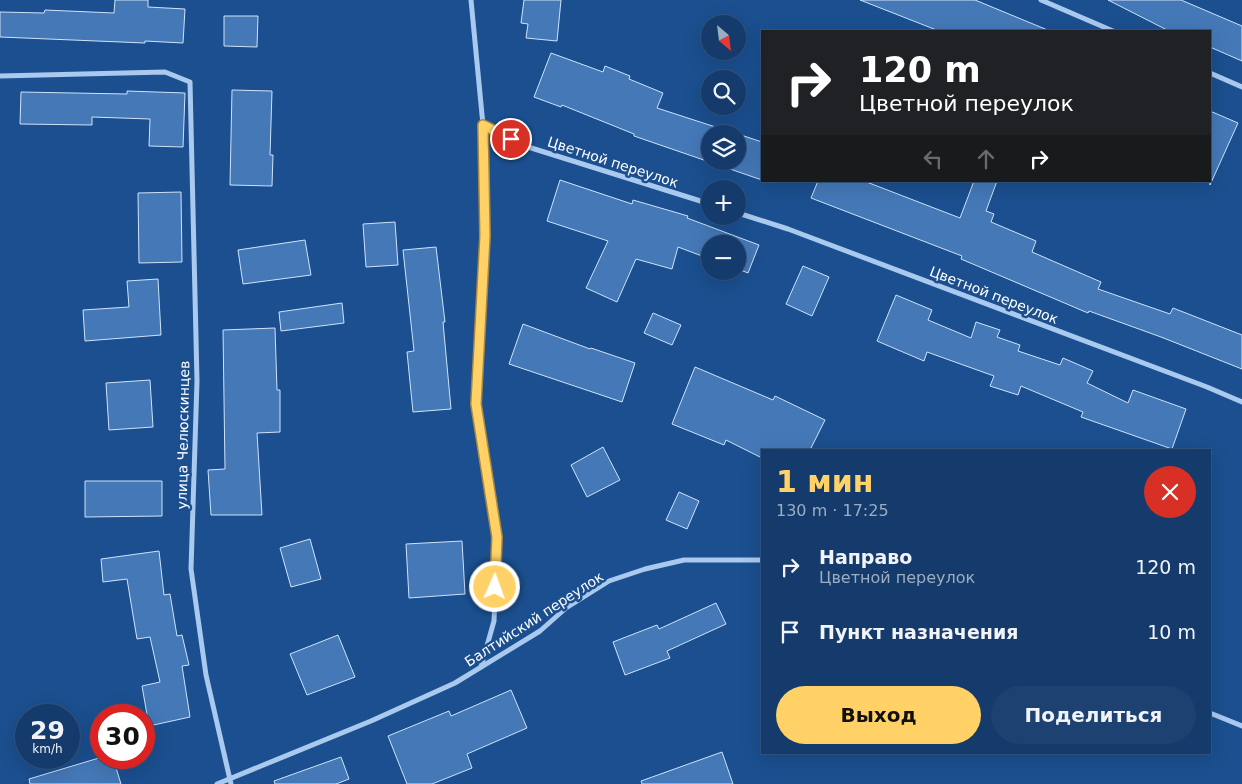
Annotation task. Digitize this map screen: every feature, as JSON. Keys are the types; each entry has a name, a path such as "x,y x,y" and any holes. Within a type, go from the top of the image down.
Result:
{"street":[{"path":"471,0 483,125 485,236 476,404 497,537 494,621 482,667"},
{"path":"1041,0 1111,30"},
{"name":"улица Челюскинцев","path":"0,76 165,72 190,82 197,381 191,569 206,675 231,781"},
{"path":"1211,73 1242,87"},
{"name":"Цветной переулок","path":"483,125 525,146 701,201"},
{"name":"Цветной переулок","path":"746,216 788,229 1207,387 1242,402"},
{"name":"Балтийский переулок","path":"217,784 231,781 371,721 455,682 540,631 566,608 609,581 646,569 684,560 761,560"},
{"path":"1211,713 1242,726"}],"building":[{"path":"115,0 148,0 148,7 185,9 183,43 0,37 0,12 44,13 45,10 114,13"},
{"path":"524,0 561,0 557,41 526,38 528,24 521,23"},
{"path":"860,0 975,0 1048,30 936,30"},
{"path":"1108,0 1181,0 1242,26 1242,61 1211,47 1211,30 1167,30"},
{"path":"224,16 258,16 257,47 224,46"},
{"path":"551,53 603,72 605,66 630,76 629,79 663,93 657,108 709,125 701,125 701,159 634,136 634,134 562,105 561,107 534,97"},
{"path":"232,90 272,91 270,155 273,155 272,186 230,185"},
{"path":"127,91 185,93 183,147 149,146 150,119 92,117 92,125 20,124 21,92 127,94"},
{"path":"1211,111 1238,123 1210,185 1211,182"},
{"path":"746,137 761,142 761,180 733,170 746,170"},
{"path":"560,180 632,204 633,200 688,216 687,218 701,223 701,225 732,235 701,235 701,256 678,247 672,269 636,259 617,302 586,288 608,241 547,221"},
{"path":"818,182 867,182 960,218 974,182 997,182 986,211 994,214 991,222 1036,241 1032,252 1101,282 1098,289 1170,314 1173,308 1242,335 1242,369 1161,337 1089,311 1088,313 961,259 962,256 811,198"},
{"path":"181,192 182,262 139,263 138,193"},
{"path":"395,222 398,265 366,267 363,224"},
{"path":"305,240 311,275 243,284 238,250"},
{"path":"746,240 759,245 748,273 746,272"},
{"path":"436,247 445,322 443,322 451,409 413,412 407,352 414,351 403,250"},
{"path":"803,266 829,277 812,316 786,304"},
{"path":"158,279 161,335 85,341 83,310 129,307 127,281"},
{"path":"896,295 932,310 928,320 971,338 976,322 1000,330 997,337 1020,345 1018,351 1060,365 1063,358 1093,371 1087,383 1128,403 1133,390 1186,409 1172,449 1081,417 1083,412 1021,386 1018,395 990,386 994,376 927,352 924,361 877,341"},
{"path":"342,303 344,323 281,331 279,312"},
{"path":"653,313 681,325 672,345 644,333"},
{"path":"523,324 590,349 635,363 622,402 509,364"},
{"path":"275,328 277,390 280,390 280,432 257,433 262,515 211,515 208,470 225,469 223,330"},
{"path":"695,367 773,400 775,396 825,420 810,449 761,449 761,458 726,440 724,445 672,424"},
{"path":"150,380 153,427 109,430 106,383"},
{"path":"603,447 620,480 587,497 571,465"},
{"path":"85,481 162,481 162,516 85,517"},
{"path":"679,492 699,501 687,529 666,520"},
{"path":"310,539 321,579 291,587 280,548"},
{"path":"462,541 465,594 409,598 406,544"},
{"path":"159,551 164,595 170,594 177,636 182,635 189,665 182,666 190,717 155,725 155,704 145,704 142,686 160,682 150,637 137,639 127,579 103,582 101,559"},
{"path":"716,603 726,624 667,651 670,658 625,675 613,642 657,625 659,629"},
{"path":"338,635 355,677 307,695 290,654"},
{"path":"511,690 527,728 467,754 472,768 432,784 407,784 388,736 449,711 451,716"},
{"path":"722,752 733,784 642,784 641,781"},
{"path":"341,757 349,779 336,784 275,784 274,781"},
{"path":"90,761 90,769 116,769 121,784 30,784 29,779 62,769 80,769 80,764"}],"route":[{"path":"495,587 497,537 476,404 485,236 483,125 511,139"}]}
